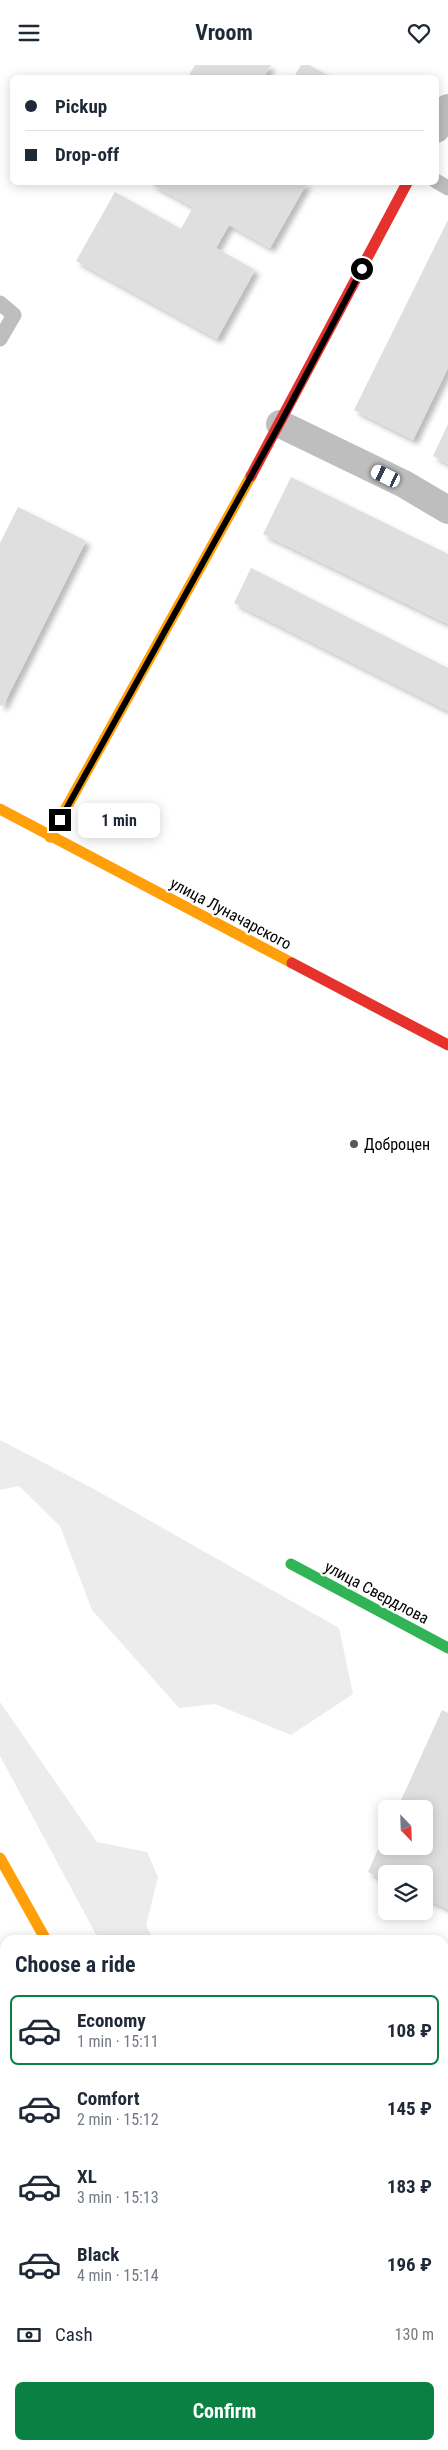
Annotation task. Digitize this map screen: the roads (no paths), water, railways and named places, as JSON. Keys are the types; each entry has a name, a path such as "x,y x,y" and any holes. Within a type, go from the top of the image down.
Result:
{"street":[{"path":"439,124 448,107"},
{"path":"50,837 280,424 406,185"},
{"path":"280,424 404,484 448,510"},
{"name":"улица Луначарского","path":"0,809 448,1045"},
{"name":"улица Свердлова","path":"291,1564 448,1648"},
{"path":"0,1858 43,1935"}],"lane":[{"path":"0,303 14,315 0,339"}],"place":[{"name":"Доброцен","path":"354,1144"}]}
